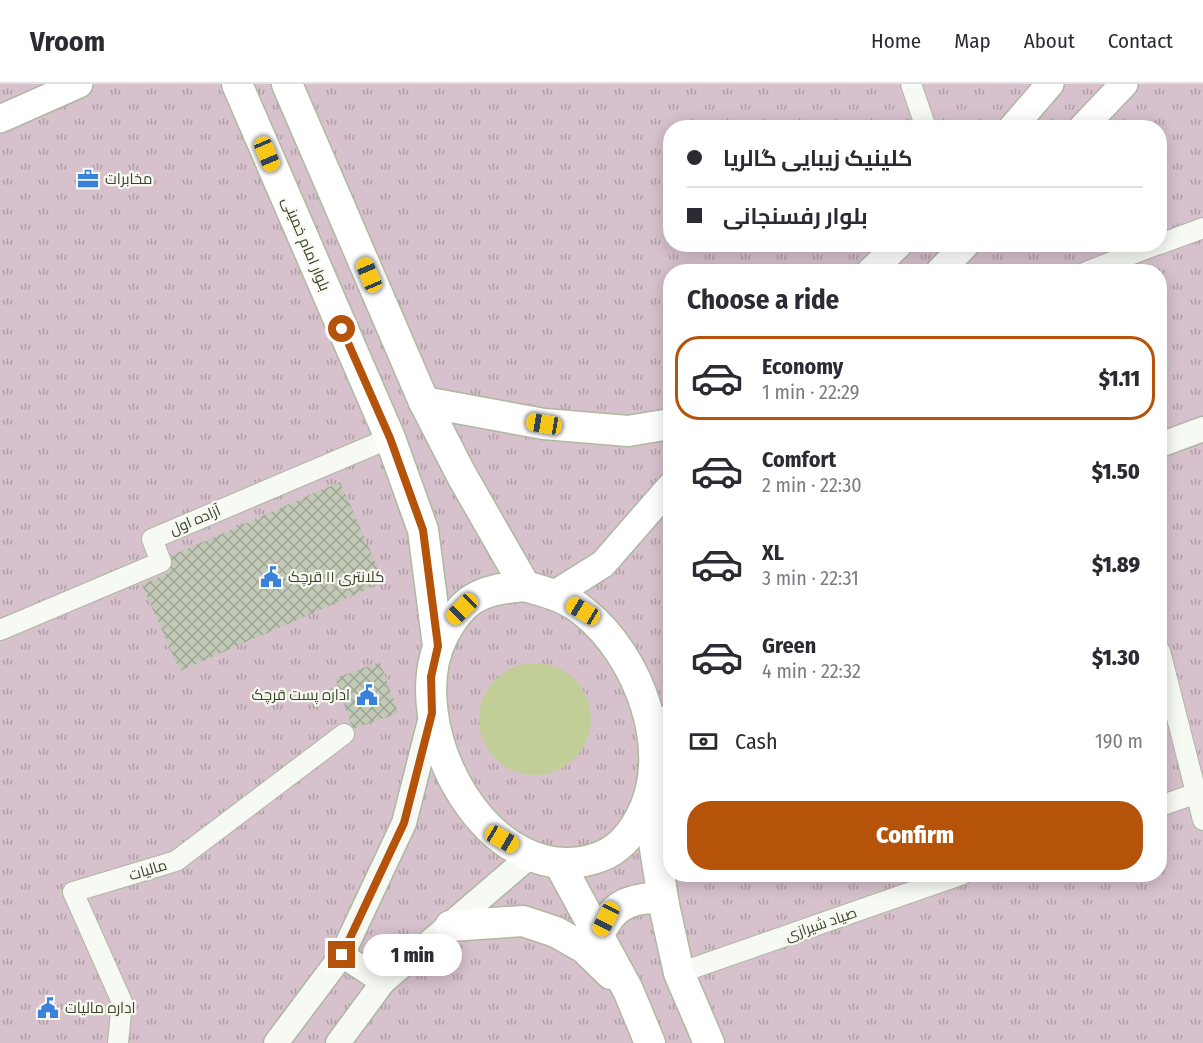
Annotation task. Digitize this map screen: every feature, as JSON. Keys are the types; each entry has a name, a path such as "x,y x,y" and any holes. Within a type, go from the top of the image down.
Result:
{"main road":[{"path":"0,119 79,84"},
{"name":"بلوار امام خمینی","path":"237,84 390,438 423,530 438,646"},
{"path":"287,84 424,402 462,476 525,586"},
{"path":"1019,120 1050,84"},
{"path":"1090,120 1124,84"},
{"path":"878,264 891,252"},
{"path":"947,264 958,252"},
{"path":"424,402 544,424 628,431 663,425"},
{"path":"555,594 603,564 663,495"},
{"path":"654,774 653,738 645,701 630,667 608,636 583,611 555,594 525,586 498,589 472,599 452,619 438,646 431,677 432,713 440,750 461,792 477,815 502,839 530,856 559,863 588,861 613,851 633,831 648,805 663,742"},
{"path":"648,805 664,905 679,973 709,1043"},
{"path":"559,863 628,990 650,1043"},
{"path":"599,934 606,919 626,902 654,898 664,905"},
{"path":"450,926 523,921 556,932 584,948 628,990"}],"street":[{"path":"911,84 923,120"},
{"path":"1167,241 1203,228"},
{"path":"1107,264 1138,252"},
{"path":"1167,442 1203,429"},
{"name":"آزاده اول","path":"0,630 161,562 152,539 390,438"},
{"path":"1167,676 1200,792 1203,820"},
{"path":"276,1043 342,955 404,823 432,713"},
{"name":"مالیات","path":"118,1043 122,1002 73,892 176,861 344,734"},
{"path":"1167,804 1200,792"},
{"path":"338,1043 383,982 530,856"},
{"name":"صیاد شیرازی","path":"679,973 940,882"},
{"path":"342,955 383,982"}],"green space":[{"path":"0,84 1203,84 1203,1043 0,1043"}],"shaded area":[{"path":"535,663 556,667 575,679 587,698 591,719 587,740 575,759 556,771 535,775 514,771 495,759 483,740 479,719 483,698 495,679 514,667"}],"building":[{"name":"کلانتری ۱۱ قرچک","path":"340,482 384,582 180,671 142,585 172,571 166,558"},
{"name":"اداره پست قرچک","path":"380,662 398,713 353,729 335,678"}],"place":[{"name":"مخابرات","path":"88,179"},
{"name":"کلانتری ۱۱ قرچک","path":"271,577"},
{"name":"اداره پست قرچک","path":"367,695"},
{"name":"اداره مالیات","path":"48,1008"}],"route":[{"path":"342,329 390,438 423,530 438,646 431,677 432,713 404,823 342,955"}]}
